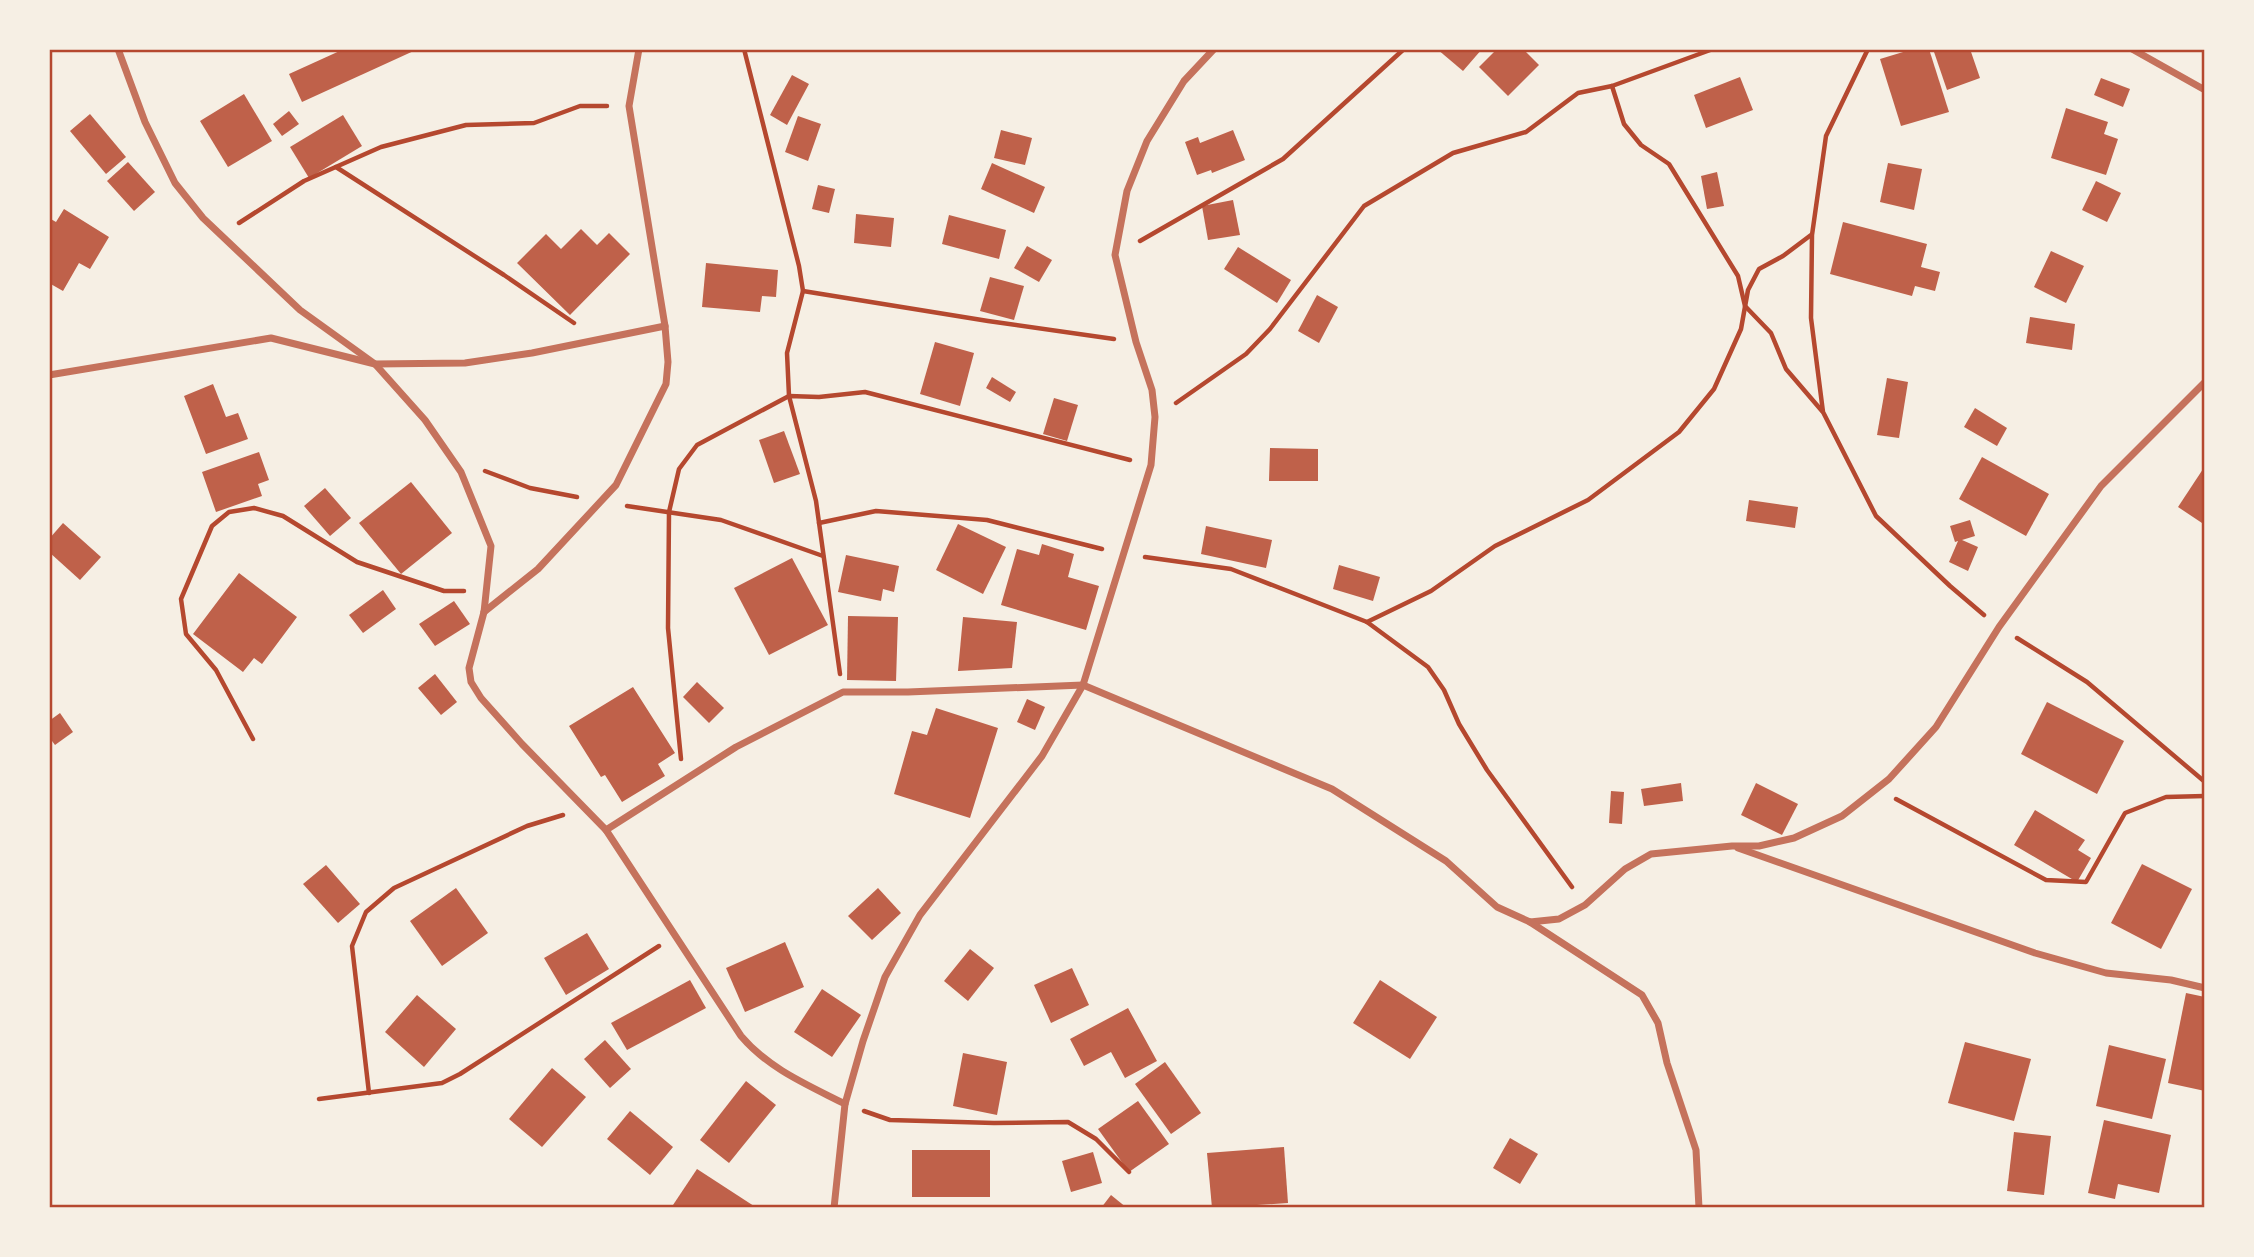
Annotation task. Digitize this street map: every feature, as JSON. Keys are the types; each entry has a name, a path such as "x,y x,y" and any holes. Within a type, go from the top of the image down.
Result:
{"street":[{"path":"117,49 145,122 175,183 203,218 300,310 375,364 425,421 461,472 491,546 484,612 469,668 471,682 481,698 606,830 741,1036 756,1054 769,1064 845,1104"},
{"path":"484,612 538,569 616,485 666,383 668,362 665,326 629,106 639,49"},
{"path":"834,1208 845,1104 885,977 920,915 1042,756 1083,685 1151,465 1155,417 1152,390 1136,342 1115,255 1127,191 1147,141 1184,81 1214,49"},
{"path":"2132,49 2205,90"},
{"path":"49,374 271,338 375,364 465,363 665,326"},
{"path":"1530,922 1559,919 1585,905 1625,869 1651,854 1759,846 1794,838 1842,816 1877,789 1936,727 1999,627 2101,486 2205,382"},
{"path":"606,830 683,780 788,719 843,692 1083,685 1332,789 1446,861 1497,907 1530,922 1642,995 1658,1023 1667,1063 1696,1150 1699,1208"},
{"path":"1732,846 2035,953 2106,973 2171,980 2205,988"}],"path":[{"path":"744,49 803,291 787,353 789,396 816,501 843,692"},
{"path":"1115,255 1283,159 1404,49"},
{"path":"1155,417 1246,354 1270,329 1364,206 1453,153 1526,132 1577,93 1612,86 1713,49"},
{"path":"1823,412 1811,318 1812,235 1826,136 1868,49"},
{"path":"1612,86 1624,124 1641,145 1669,163 1738,276 1745,306 1771,333 1786,369 1823,412 1875,516 1950,586 1999,627 2087,682 2205,782"},
{"path":"220,235 304,181 381,147 466,125 534,123 580,106 629,106"},
{"path":"336,167 598,339"},
{"path":"1367,622 1431,591 1495,546 1588,500 1679,432 1714,389 1741,329 1748,290 1759,269 1812,235"},
{"path":"803,291 1136,342"},
{"path":"683,780 668,628 669,512 679,469 696,445 789,396 820,397 865,392 1151,465"},
{"path":"451,458 530,488 600,502 721,520 823,556"},
{"path":"253,739 216,670 186,634 181,598 212,526 229,512 254,508 283,516 357,562 382,572 444,591 486,592"},
{"path":"819,523 876,511 987,520 1124,554 1231,569 1367,622 1428,667 1444,690 1459,724 1487,770 1585,905"},
{"path":"1877,789 2046,880 2063,883 2086,882 2125,813 2166,797 2205,796"},
{"path":"369,1093 352,946 366,912 394,888 527,826 584,808"},
{"path":"319,1099 442,1083 675,936"},
{"path":"845,1104 890,1120 1068,1122 1096,1139 1129,1172"}],"building":[{"path":"344,49 418,49 302,102 289,74"},
{"path":"1437,49 1482,49 1463,71"},
{"path":"1497,49 1523,49 1539,65 1508,96 1479,67"},
{"path":"1913,49 1929,49 1949,112 1901,126 1880,59"},
{"path":"1933,49 1970,49 1980,78 1947,90"},
{"path":"792,75 809,84 787,125 770,115"},
{"path":"1740,77 1753,110 1706,128 1694,95"},
{"path":"2101,78 2130,89 2123,107 2094,95"},
{"path":"244,94 272,141 228,167 200,121"},
{"path":"2066,108 2108,122 2104,134 2118,139 2106,175 2051,158"},
{"path":"289,111 299,124 282,136 273,124"},
{"path":"90,114 126,157 106,174 70,131"},
{"path":"343,115 362,146 309,178 290,147"},
{"path":"798,116 821,124 808,161 785,152"},
{"path":"1001,130 1032,138 1025,165 994,158"},
{"path":"1233,130 1245,160 1212,173 1211,170 1197,175 1185,142 1198,137 1200,143"},
{"path":"128,162 155,192 134,211 107,181"},
{"path":"992,163 1045,187 1034,213 981,189"},
{"path":"1888,163 1922,169 1914,210 1880,202"},
{"path":"1717,172 1724,206 1707,209 1701,176"},
{"path":"2096,181 2121,193 2107,222 2082,210"},
{"path":"818,185 835,189 829,213 812,209"},
{"path":"1233,200 1240,235 1208,240 1202,206"},
{"path":"64,209 109,237 90,269 79,263 63,291 49,283 49,218 56,222"},
{"path":"856,214 894,218 891,247 854,243"},
{"path":"949,215 1006,230 999,259 942,244"},
{"path":"1843,222 1927,244 1921,267 1940,272 1935,291 1915,286 1912,296 1830,274"},
{"path":"581,229 597,245 609,233 630,254 570,315 517,263 546,234 561,249"},
{"path":"1027,246 1052,260 1039,282 1014,268"},
{"path":"1238,247 1291,280 1277,303 1224,269"},
{"path":"2051,251 2084,266 2066,303 2034,287"},
{"path":"706,263 778,270 776,297 762,296 760,312 702,307"},
{"path":"990,277 1024,286 1014,320 980,311"},
{"path":"1317,295 1338,307 1319,343 1298,331"},
{"path":"2030,317 2075,324 2072,350 2026,343"},
{"path":"935,342 974,353 960,406 920,394"},
{"path":"992,377 1016,392 1010,402 986,388"},
{"path":"1887,378 1908,382 1899,438 1877,435"},
{"path":"213,384 226,417 238,413 248,439 206,454 184,396"},
{"path":"1054,398 1078,405 1067,441 1043,434"},
{"path":"1975,408 2007,428 1997,446 1964,427"},
{"path":"784,431 800,474 774,483 759,440"},
{"path":"1270,448 1318,449 1318,481 1269,481"},
{"path":"259,452 269,480 258,484 262,496 216,512 202,472"},
{"path":"1982,457 2049,494 2026,536 1959,499"},
{"path":"2205,466 2205,525 2178,507"},
{"path":"411,482 452,533 401,574 359,523"},
{"path":"325,488 351,518 330,536 304,506"},
{"path":"1749,500 1798,507 1795,528 1746,521"},
{"path":"1970,520 1975,536 1962,540 1978,547 1968,571 1949,562 1958,541 1955,542 1950,526"},
{"path":"63,523 101,557 80,580 49,552 49,539"},
{"path":"958,524 1006,547 983,594 936,570"},
{"path":"1206,526 1272,540 1266,568 1201,554"},
{"path":"1042,544 1074,554 1068,577 1099,586 1086,630 1001,605 1017,549 1039,555"},
{"path":"846,555 899,566 894,592 883,589 881,601 838,592"},
{"path":"792,558 828,625 769,655 734,588"},
{"path":"1339,565 1380,577 1373,601 1333,589"},
{"path":"239,573 297,617 262,664 254,658 243,672 193,634"},
{"path":"383,590 396,609 363,633 349,615"},
{"path":"454,601 470,624 435,646 419,624"},
{"path":"848,616 898,617 896,681 847,680"},
{"path":"963,617 1017,622 1012,668 958,671"},
{"path":"435,674 457,702 441,715 418,688"},
{"path":"697,682 724,708 709,723 683,697"},
{"path":"633,687 675,753 658,764 665,776 622,802 605,775 601,777 569,726"},
{"path":"1027,699 1045,707 1035,730 1017,722"},
{"path":"2047,702 2124,741 2097,794 2021,754"},
{"path":"936,708 998,728 970,818 894,794 912,731 927,735"},
{"path":"60,713 73,732 55,745 49,737 49,721"},
{"path":"1681,783 1683,801 1644,806 1641,789"},
{"path":"1756,783 1798,804 1782,835 1741,815"},
{"path":"1611,791 1624,792 1622,824 1609,823"},
{"path":"2035,810 2085,840 2078,850 2091,858 2077,882 2014,845"},
{"path":"2142,864 2192,889 2161,949 2111,923"},
{"path":"326,865 360,904 338,923 303,884"},
{"path":"456,888 488,933 442,966 410,921"},
{"path":"878,888 901,913 872,940 848,916"},
{"path":"587,933 609,969 566,995 544,958"},
{"path":"785,942 804,987 745,1012 726,968"},
{"path":"970,949 994,968 968,1001 944,981"},
{"path":"1072,968 1089,1005 1051,1023 1034,985"},
{"path":"690,980 706,1008 627,1050 611,1023"},
{"path":"1380,980 1437,1017 1410,1059 1353,1023"},
{"path":"822,989 861,1015 832,1057 794,1032"},
{"path":"2186,993 2205,997 2205,1091 2168,1083"},
{"path":"417,995 456,1029 424,1067 385,1032"},
{"path":"1128,1008 1157,1061 1125,1078 1111,1052 1084,1066 1070,1039"},
{"path":"605,1040 631,1069 610,1088 584,1059"},
{"path":"1965,1042 2031,1059 2014,1121 1948,1103"},
{"path":"2109,1045 2166,1059 2152,1119 2096,1106"},
{"path":"963,1053 1007,1062 997,1115 953,1106"},
{"path":"1165,1062 1201,1113 1171,1134 1135,1084"},
{"path":"552,1068 586,1097 542,1147 509,1119"},
{"path":"746,1081 776,1105 729,1163 700,1140"},
{"path":"1138,1101 1169,1144 1129,1172 1098,1129"},
{"path":"630,1111 673,1147 650,1175 607,1139"},
{"path":"2104,1120 2171,1135 2159,1193 2118,1184 2115,1199 2088,1193"},
{"path":"2014,1132 2051,1136 2044,1195 2007,1191"},
{"path":"1510,1138 1538,1154 1520,1184 1493,1168"},
{"path":"1284,1147 1288,1203 1212,1208 1207,1153"},
{"path":"912,1150 990,1150 990,1197 912,1197"},
{"path":"1093,1152 1102,1183 1071,1192 1062,1161"},
{"path":"697,1169 757,1208 671,1208"},
{"path":"1111,1195 1127,1208 1101,1208"}]}
